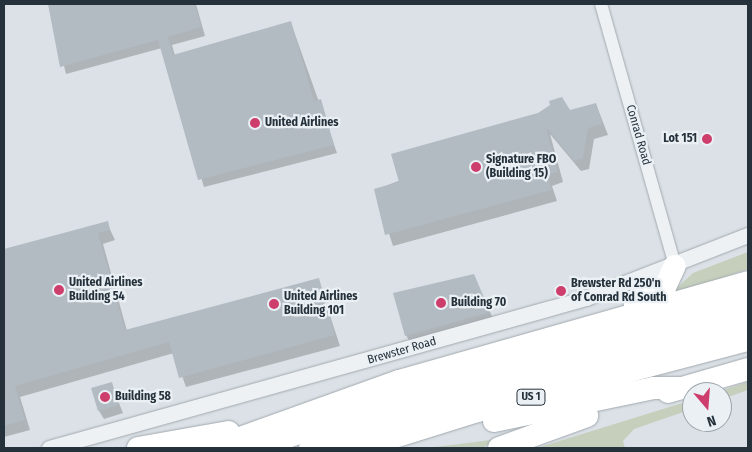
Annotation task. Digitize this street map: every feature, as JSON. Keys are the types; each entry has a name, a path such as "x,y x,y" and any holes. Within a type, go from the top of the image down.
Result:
{"highway":[{"path":"507,350 539,332 654,294 669,283 675,266"},
{"path":"138,448 230,432 507,350 748,282"},
{"path":"256,448 404,397 748,300"},
{"path":"310,448 462,399 748,319"},
{"path":"706,351 748,332"},
{"name":"US 1","path":"358,448 477,411 748,340"},
{"path":"704,382 748,369"},
{"path":"368,448 653,388 682,388"},
{"path":"499,448 537,431 682,388"},
{"path":"212,448 336,402"}],"street":[{"name":"Conrad Road","path":"601,4 675,266"},
{"name":"Brewster Road","path":"49,448 570,303 675,266 748,235"}],"green space":[{"path":"748,252 748,269 668,296 693,273"},
{"path":"748,382 748,390 732,396 732,387"},
{"path":"682,403 682,412 634,429 623,441 625,448 537,448"},
{"path":"499,439 482,448 427,448"}],"building":[{"name":"United Airlines","path":"48,4 195,4 201,27 168,37 173,55 291,21 314,101 321,99 334,145 198,180 158,40 60,67"},
{"name":"Signature FBO (Building 15)","path":"562,97 570,110 596,103 602,124 588,128 583,158 574,161 546,127 558,172 547,175 552,190 385,235 374,189 399,182 391,154 538,113 550,105 549,101"},
{"path":"108,221 110,230 98,233 125,330 319,278 335,335 179,378 169,342 15,386 25,420 4,426 4,249"},
{"name":"Building 70","path":"474,274 490,312 405,336 393,293"},
{"name":"Building 58","path":"112,382 119,405 98,411 91,388"}],"place":[{"name":"United Airlines","path":"255,123"},
{"name":"Lot 151","path":"707,139"},
{"name":"Signature FBO (Building 15)","path":"476,167"},
{"name":"United Airlines Building 54","path":"59,290"},
{"name":"Brewster Rd 250'n of Conrad Rd South","path":"561,291"},
{"name":"Building 70","path":"441,303"},
{"name":"United Airlines Building 101","path":"274,304"},
{"name":"Building 58","path":"105,397"}]}
